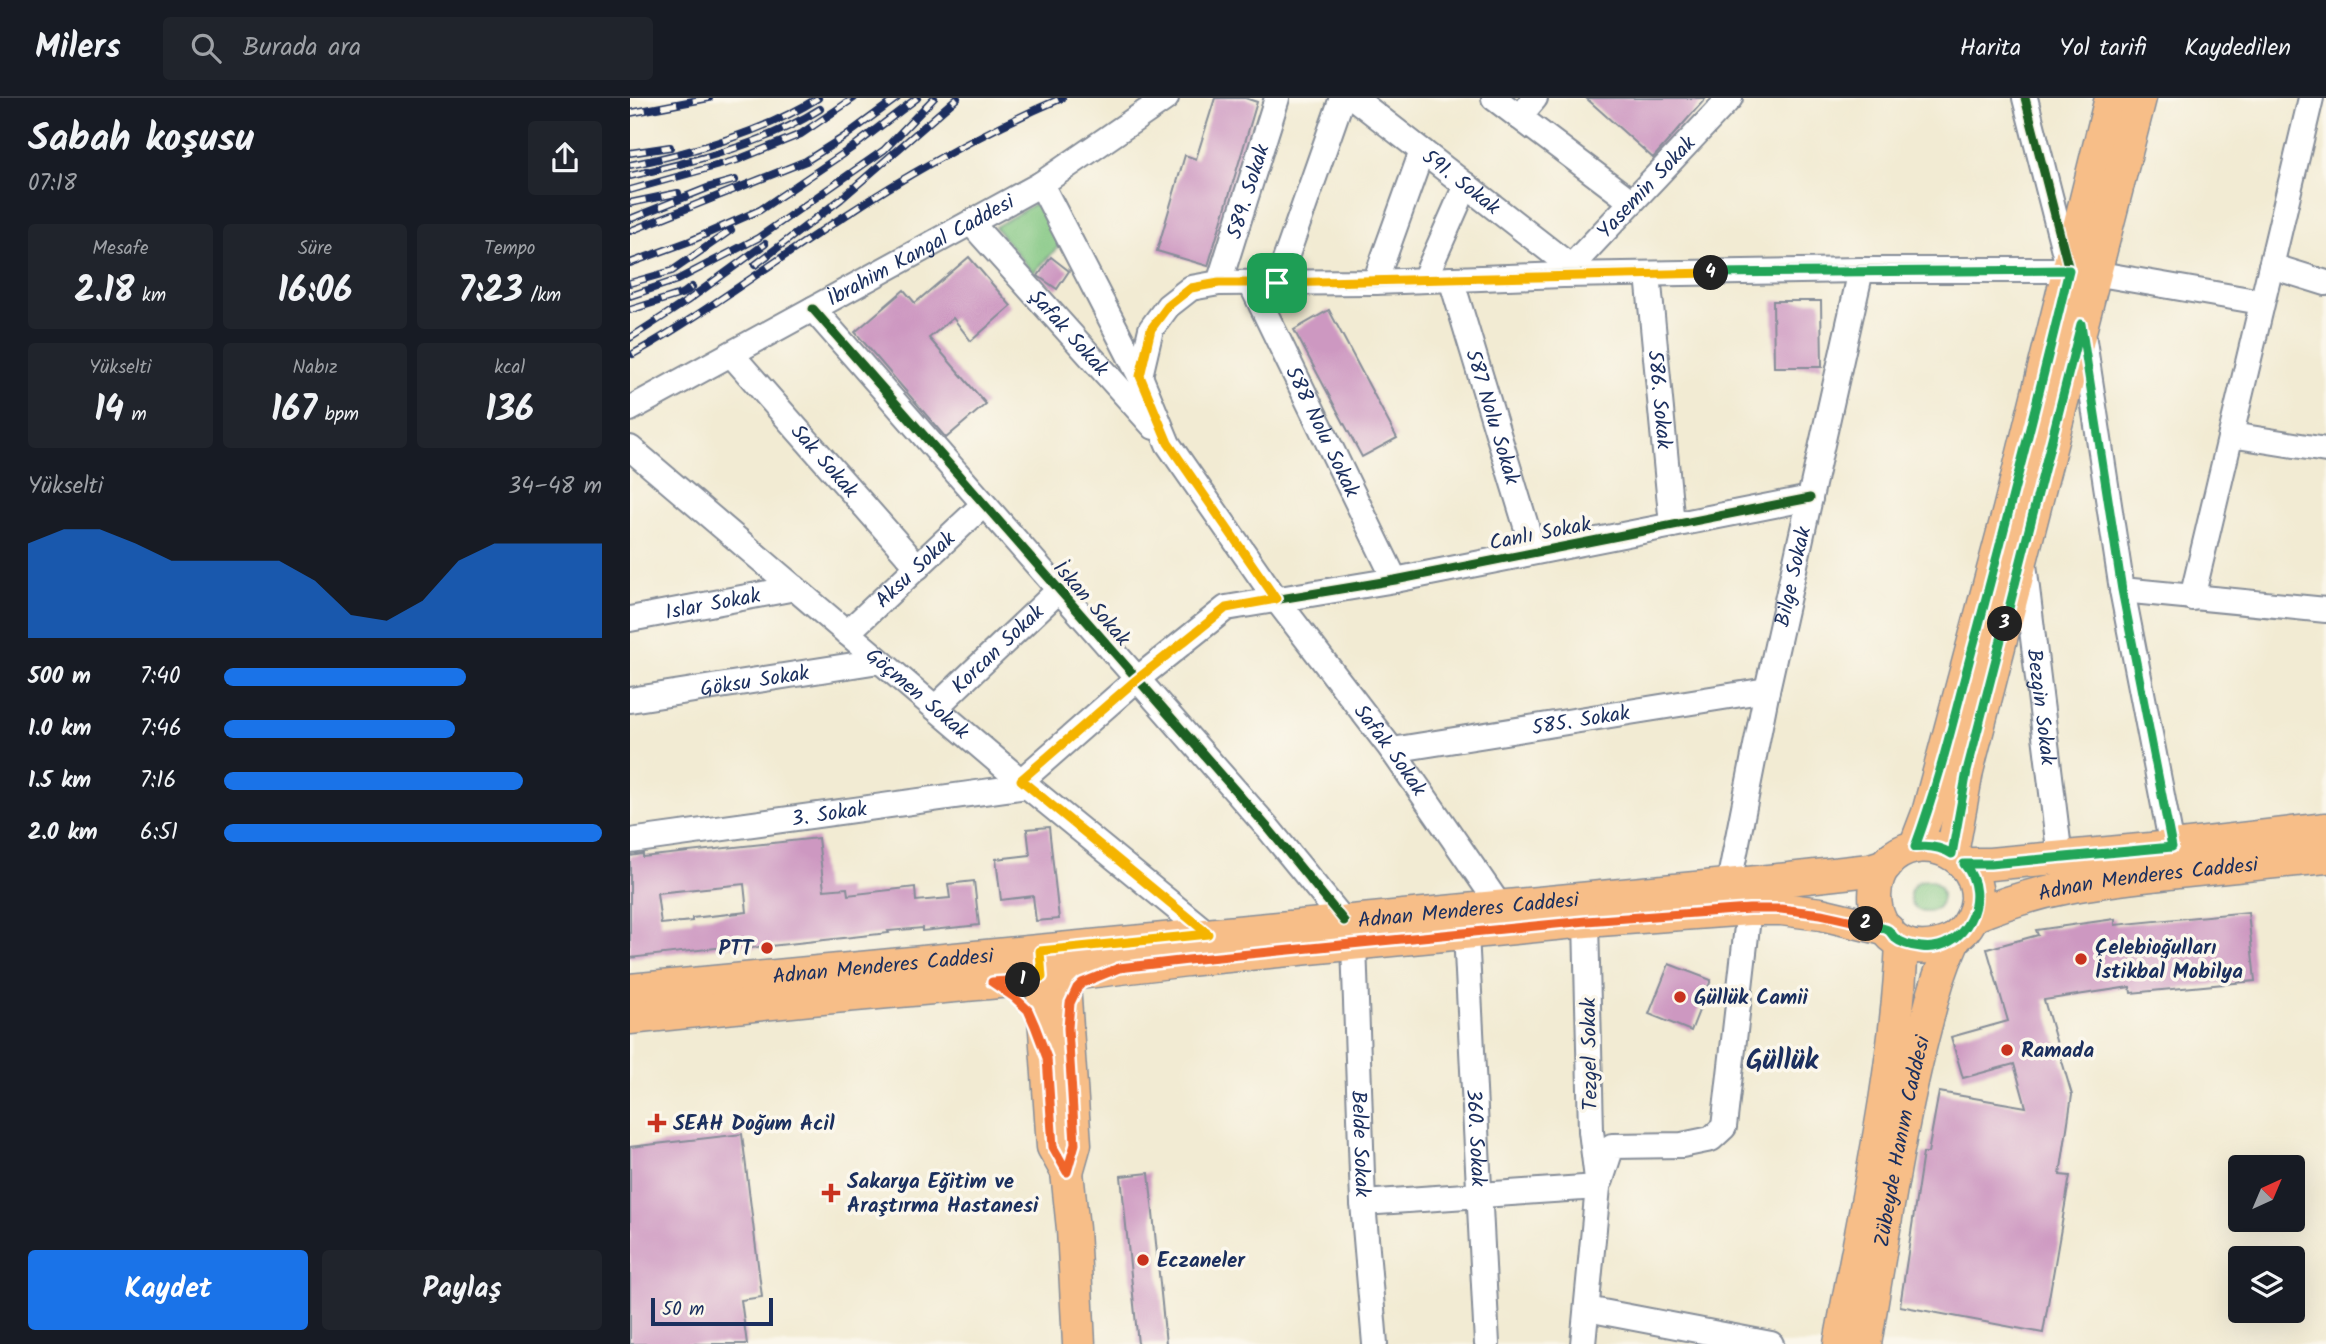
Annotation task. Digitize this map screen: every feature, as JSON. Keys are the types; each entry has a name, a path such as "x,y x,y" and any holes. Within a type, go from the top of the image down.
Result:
{"main road":[{"path":"1958,859 1967,771 2081,324 2082,272 2111,98"},
{"path":"1915,847 1928,813 2010,510 2082,272 2140,98"},
{"name":"Adnan Menderes Caddesi","path":"1958,859 1990,864 2326,829"},
{"path":"1925,845 1942,848 1958,859 1975,884 1977,900 1973,916 1965,930 1953,940 1922,948 1895,936 1881,922 1875,905 1875,888 1881,871 1892,858 1908,848 1925,845"},
{"name":"Adnan Menderes Caddesi","path":"1973,916 2009,901 2048,890 2326,856"},
{"name":"Adnan Menderes Caddesi","path":"630,1018 992,982 1052,963 1119,968 1349,932 1499,905 1859,871 1886,865"},
{"name":"Adnan Menderes Caddesi","path":"630,990 1052,963 1208,934 1466,933 1749,909 1781,909 1821,914 1895,936"},
{"name":"Zübeyde Hanım Caddesi","path":"1840,1344 1892,1053 1899,1001 1895,936"},
{"name":"Zübeyde Hanım Caddesi","path":"1865,1344 1915,1067 1927,1018 1953,940"},
{"path":"1052,963 1068,1028"},
{"path":"1052,963 1047,1058 1053,1147 1067,1172"},
{"path":"1079,1344 1067,1172 1075,1144 1068,1028 1070,1003 1077,988 1088,980 1119,968"},
{"name":"Adnan Menderes Caddesi","path":"992,982 1028,1010 1047,1058"}],"street":[{"name":"İbrahim Kangal Caddesi","path":"630,409 1041,184 1167,98"},
{"name":"589. Sokak","path":"1219,283 1277,98"},
{"path":"1277,283 1342,98"},
{"name":"591. Sokak","path":"1354,98 1466,185 1567,271"},
{"path":"1494,98 1632,202"},
{"path":"1519,117 1535,98"},
{"name":"Yasemin Sokak","path":"1567,271 1730,98"},
{"path":"2025,98 2082,272"},
{"path":"2192,597 2261,302 2315,110"},
{"path":"1375,282 1422,151"},
{"name":"Şafak Sokak","path":"1041,184 1140,376 1168,443"},
{"path":"1424,280 1466,185"},
{"name":"Şafak Sokak","path":"971,223 1168,443 1276,599"},
{"path":"2272,266 2326,283"},
{"path":"1140,376 1151,329 1168,306 1191,288 1219,283 1375,282 1567,271 1648,274 1861,270 2082,272 2261,302"},
{"name":"Bilge Sokak","path":"1729,883 1767,690 1861,270"},
{"name":"586. Sokak","path":"1648,274 1671,526"},
{"name":"587 Nolu Sokak","path":"1451,279 1534,552"},
{"name":"588 Nolu Sokak","path":"1251,284 1395,580"},
{"name":"İskan Sokak","path":"813,309 1268,828 1349,932"},
{"path":"2081,324 2122,590 2172,847"},
{"name":"Sak Sokak","path":"731,354 918,567"},
{"path":"2231,435 2326,450"},
{"name":"Göçmen Sokak","path":"630,448 1024,783 1208,934"},
{"name":"Canlı Sokak","path":"1024,783 1136,680 1226,608 1395,580 1810,498"},
{"name":"Aksu Sokak","path":"847,633 984,505"},
{"name":"Bezgin Sokak","path":"2023,556 2060,858"},
{"name":"Islar Sokak","path":"630,619 795,588"},
{"path":"2122,590 2326,610"},
{"name":"Korcan Sokak","path":"935,708 1058,591"},
{"name":"Safak Sokak","path":"1276,599 1392,750 1499,905"},
{"name":"Göksu Sokak","path":"630,700 879,661"},
{"name":"585. Sokak","path":"1392,750 1767,690"},
{"name":"3. Sokak","path":"630,841 1024,783"},
{"path":"1583,1344 1598,1187 1612,1146 1682,1145 1711,1139 1724,1127 1749,909"},
{"name":"Tezgel Sokak","path":"1586,921 1591,1131 1598,1187"},
{"name":"Belde Sokak","path":"1349,932 1363,1203 1375,1344"},
{"name":"360. Sokak","path":"1466,933 1487,1344"},
{"path":"1363,1203 1598,1187"},
{"path":"1587,1309 1771,1344"}],"green space":[{"path":"1034,204 1051,213 1064,241 1033,273 995,227"},
{"path":"1926,880 1938,884 1942,896 1938,908 1926,912 1914,908 1910,896 1914,884"}],"building":[{"path":"1215,98 1245,98 1257,102 1208,266 1157,251 1185,155 1196,159"},
{"path":"1586,98 1706,98 1653,158"},
{"path":"969,257 1011,306 971,341 953,318 929,338 986,404 946,438 855,332 904,290 915,303"},
{"path":"1051,257 1069,271 1057,289 1038,276"},
{"path":"1773,301 1821,301 1822,367 1774,367"},
{"path":"1329,310 1397,438 1362,457 1294,330"},
{"path":"1049,827 1059,919 1036,921 1033,896 1001,900 996,859 1030,855 1027,829"},
{"path":"818,838 824,890 847,888 848,895 915,887 916,901 950,898 948,884 974,881 979,925 922,931 922,928 888,931 889,933 751,948 750,944 630,958 630,856 643,854 643,857","holes":["744,884 747,912 661,924 657,893"]},
{"path":"2248,912 2255,981 2131,993 2130,987 2044,1000 2072,1095 2060,1175 2070,1176 2043,1333 1900,1306 1923,1153 1928,1153 1939,1092 2026,1107 2014,1064 1963,1078 1951,1037 2008,1021 1987,949 2038,935 2036,930 2115,919 2115,925"},
{"name":"Güllük Camii","path":"1669,964 1711,980 1691,1031 1649,1014"},
{"path":"742,1134 762,1297 741,1300 747,1344 630,1344 630,1147"},
{"name":"Eczaneler","path":"1149,1173 1166,1344 1138,1344 1121,1176"}],"railway":[{"path":"630,113 709,98"},
{"path":"630,165 678,154 752,131 818,98"},
{"path":"630,190 737,160 801,134 854,98"},
{"path":"630,231 806,161 897,98"},
{"path":"630,263 690,241 760,210 853,147 917,98"},
{"path":"630,296 677,280 758,238 884,150 934,98"},
{"path":"755,265 841,199 957,98"},
{"path":"633,354 687,322 896,184 977,138 1062,98"},
{"path":"630,176 704,158 752,142 820,109"},
{"path":"630,153 670,147"},
{"path":"630,219 710,187 735,180"},
{"path":"630,203 678,193"},
{"path":"630,283 672,271 731,230"},
{"path":"630,338 687,301 765,244"},
{"path":"630,310 684,293 692,287"}],"cycle path":[{"path":"1140,376 1151,329 1168,306 1191,288 1219,283 1375,282 1563,275 1861,270 2069,270 2025,98"},
{"path":"813,309 1268,828 1344,921"},
{"path":"1021,781 1136,680 1226,608 1395,580 1810,498"}],"place":[{"name":"PTT","path":"767,948"},
{"name":"Çelebioğulları İstikbal Mobilya","path":"2081,959"},
{"name":"Güllük Camii","path":"1680,997"},
{"name":"Ramada","path":"2007,1050"},
{"name":"SEAH Doğum Acil","path":"657,1123"},
{"name":"Sakarya Eğitim ve Araştırma Hastanesi","path":"831,1193"},
{"name":"Eczaneler","path":"1143,1260"}],"district":[{"name":"Güllük","path":"1782,1059"}],"route":[{"path":"1861,270 2069,270 2010,510 1928,813 1915,847 1925,845 1942,848 1952,854 1967,771 2081,324 2122,590 2172,847 1990,864 1964,864 1975,884 1977,900 1973,916 1965,930 1953,940 1922,948 1902,943 1888,930 1855,921 1781,909 1749,909 1586,921 1119,968 1082,983 1070,1003 1068,1028 1075,1144 1067,1172 1053,1147 1047,1058 1035,1026 1028,1010 992,982 1042,977 1040,951 1208,934 1021,780 1136,680 1226,608 1276,599 1168,443 1140,376 1151,329 1168,306 1191,288 1219,283 1277,283 1861,270"}]}
